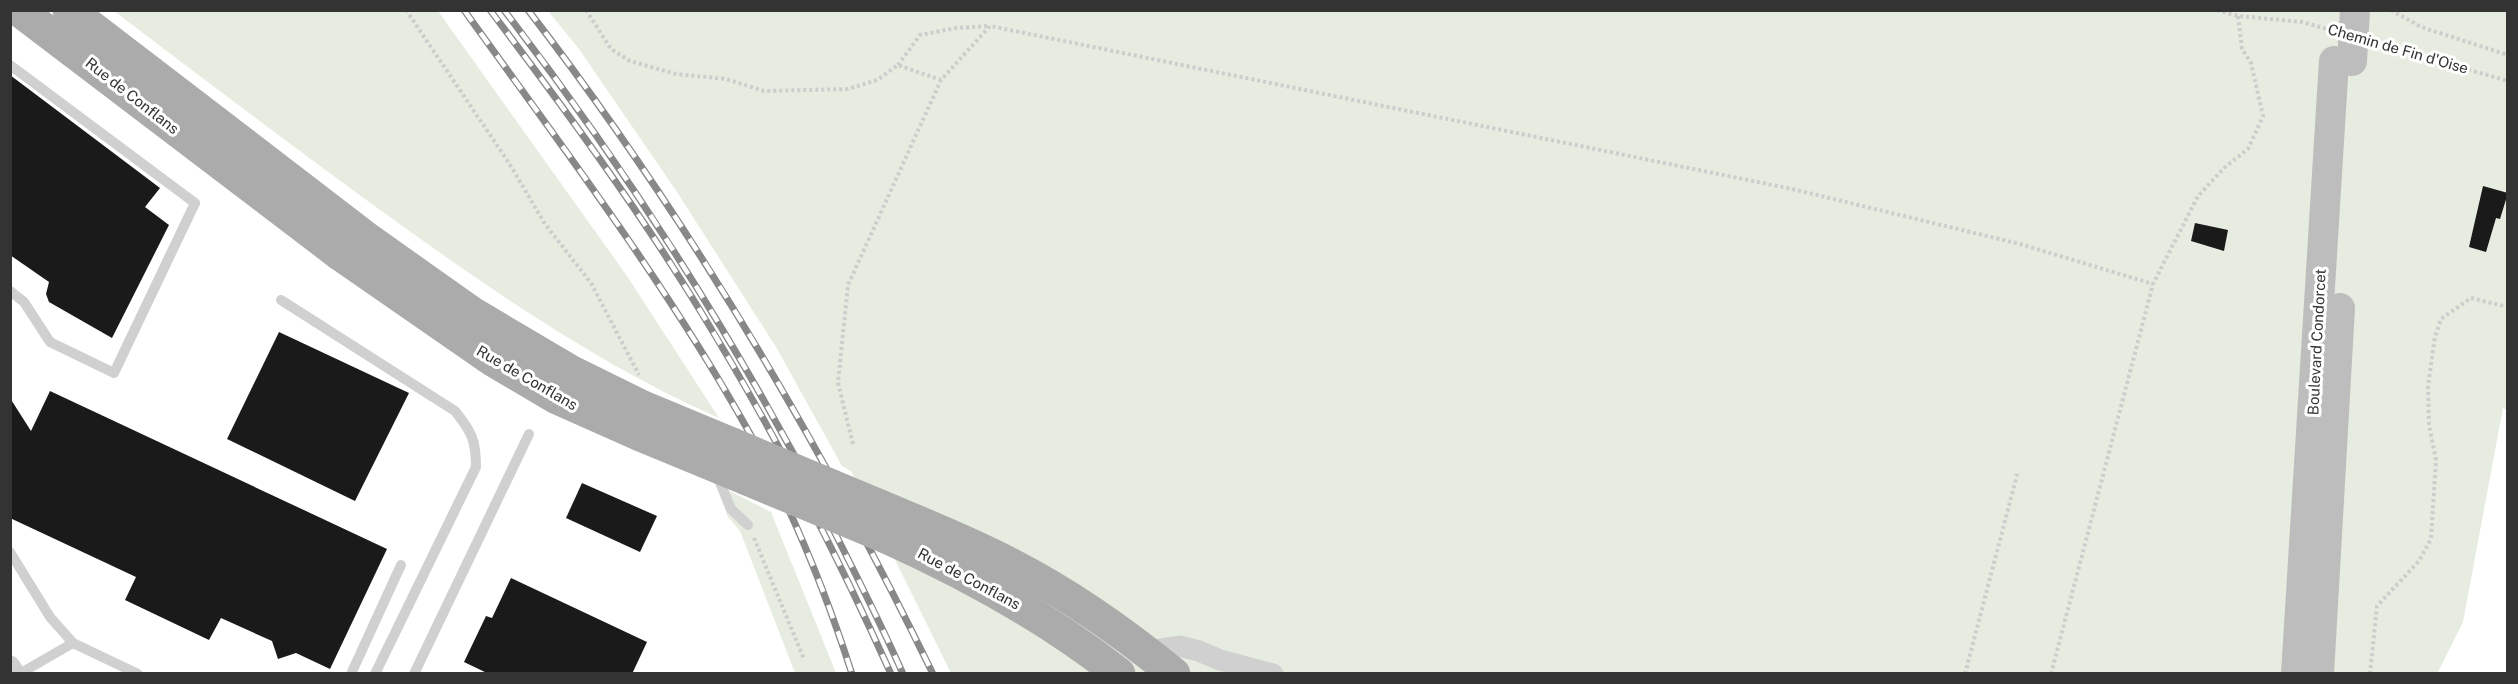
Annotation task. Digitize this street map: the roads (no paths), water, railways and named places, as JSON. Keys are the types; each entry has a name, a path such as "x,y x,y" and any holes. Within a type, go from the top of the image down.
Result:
{"main road":[{"name":"Rue de Conflans","path":"19,10 331,248 456,336 557,398 723,455 883,521 938,560 1008,598 1075,641 1119,674"},
{"name":"Rue de Conflans","path":"69,10 369,240 453,300 552,361 643,406 723,455 747,479 883,521 1013,565 1083,606 1147,651 1174,674"},
{"name":"Boulevard Condorcet","path":"2319,674 2334,438 2355,10"},
{"name":"Boulevard Condorcet","path":"2296,674 2354,55 2335,21"}],"street":[{"path":"1147,651 1179,646 1199,651 1214,667 1273,674"},
{"path":"10,666 17,674"}],"lane":[{"path":"10,65 195,203 114,373 50,342 24,302 10,291"},
{"path":"281,300 455,411 469,428 476,446 476,467 375,674"},
{"path":"414,674 529,434"},
{"path":"723,455 730,508 748,525"},
{"path":"10,552 50,617 73,643 138,674"},
{"path":"351,674 401,565"},
{"path":"17,674 73,643"}],"railway":[{"path":"464,10 648,269 717,377 765,461 793,520 831,611 852,674"},
{"path":"490,10 599,158 701,312 802,490 891,674"},
{"path":"504,10 596,135 723,331 800,466 862,587 903,674"},
{"path":"528,10 642,168 696,249 747,332 844,500 933,674"}]}
